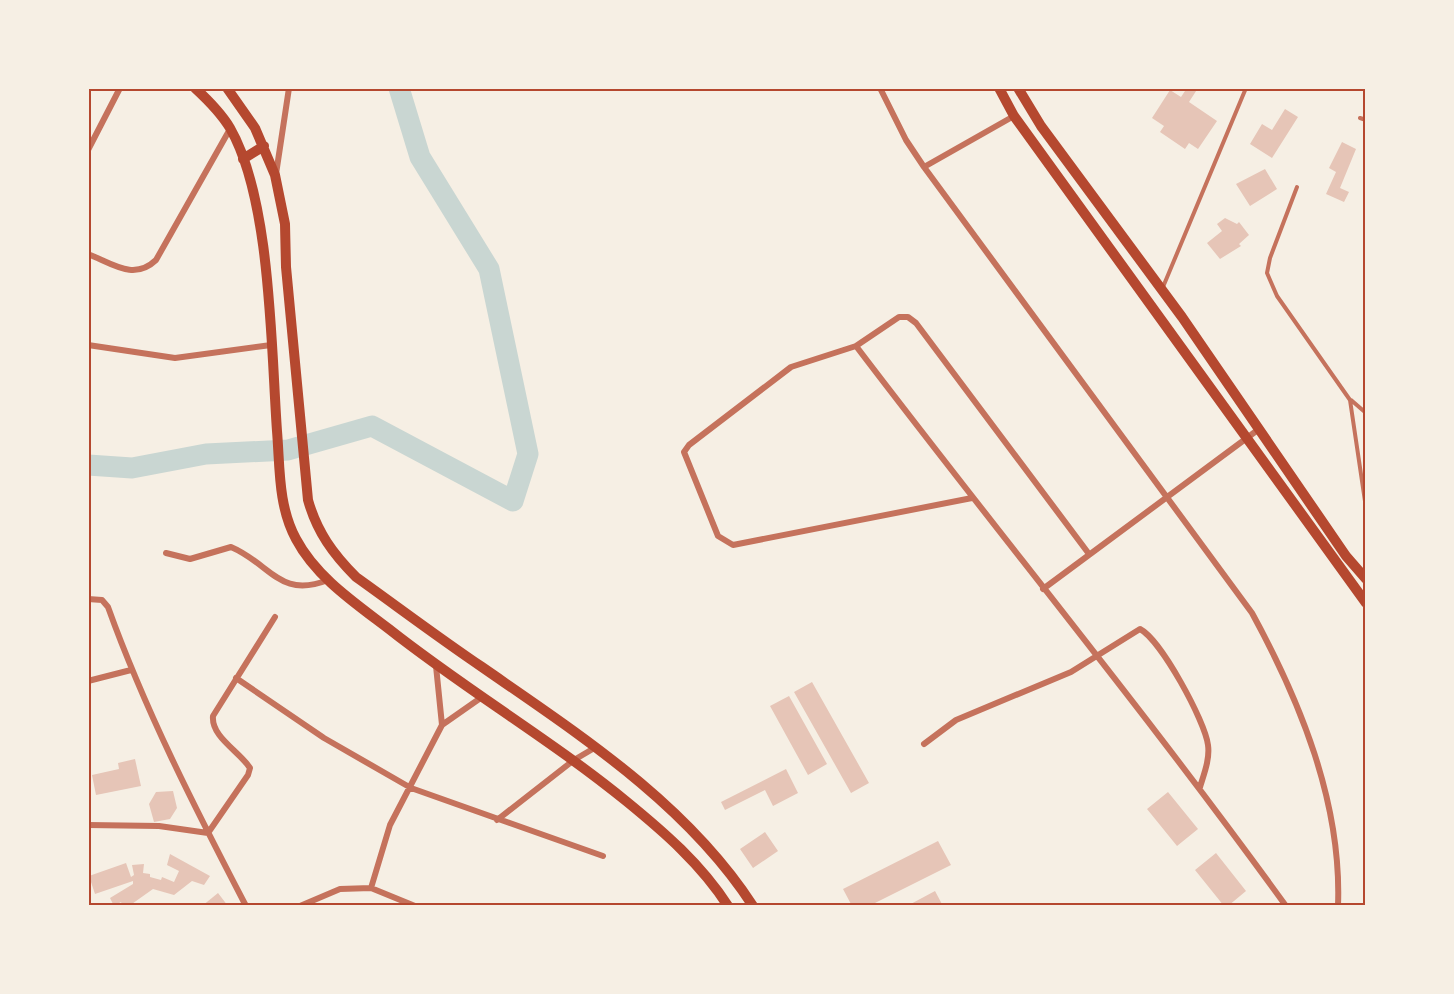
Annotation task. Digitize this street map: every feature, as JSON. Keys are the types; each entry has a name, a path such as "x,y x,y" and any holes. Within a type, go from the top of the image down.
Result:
{"main road":[{"path":"195,88 230,128 243,159 253,194 262,247 282,498 296,539 310,561 328,580 436,666 574,760 680,846 728,906"},
{"path":"227,88 255,128 275,175 285,224 296,382 308,500 314,520 328,547 356,577 596,747 707,845 753,906"},
{"path":"999,88 1014,116 1178,339 1365,603"},
{"path":"1018,88 1041,126 1161,290 1346,556 1365,579"},
{"path":"243,159 264,146"}],"street":[{"path":"88,150 120,88"},
{"path":"275,175 289,88"},
{"path":"880,88 906,140 924,167 1251,613 1284,671 1305,721 1324,787 1335,854 1338,906"},
{"path":"924,167 1014,116"},
{"path":"88,255 133,272 147,268 156,260 230,128"},
{"path":"972,498 733,545 718,536 684,452 689,445 791,367 856,346 899,317 908,317 916,323 1089,554"},
{"path":"88,345 175,358 271,345"},
{"path":"856,346 1096,657 1200,787 1286,906"},
{"path":"1043,589 1259,429"},
{"path":"166,553 189,559 231,547 292,586 305,588 328,580"},
{"path":"88,599 102,600 108,607 131,670 208,833 246,906"},
{"path":"208,833 248,775 250,768 216,731 212,723 213,716 275,617"},
{"path":"924,744 956,720 1071,672 1140,628 1162,649 1199,719 1208,745 1208,760 1200,787"},
{"path":"436,666 442,725"},
{"path":"88,681 131,670"},
{"path":"236,678 324,738 411,788 603,856"},
{"path":"371,888 382,847 442,725 482,697"},
{"path":"497,820 574,760 596,747"},
{"path":"88,825 159,826 208,833"},
{"path":"300,906 340,889 371,888 416,906"}],"lane":[{"path":"1161,290 1246,88"},
{"path":"1360,118 1365,120"},
{"path":"1297,187 1270,258 1267,273 1277,296 1350,400 1365,413"},
{"path":"1350,400 1365,508"}],"building":[{"path":"1187,88 1198,88 1189,102 1217,121 1198,149 1189,143 1185,149 1160,132 1164,126 1152,118 1170,90 1181,97"},
{"path":"1285,109 1298,117 1272,158 1250,144 1262,124 1272,130"},
{"path":"1342,142 1356,149 1340,188 1349,192 1344,202 1326,194 1336,172 1329,168"},
{"path":"1265,169 1277,189 1250,206 1236,184"},
{"path":"1225,218 1237,224 1239,222 1249,235 1239,244 1241,246 1220,259 1207,243 1222,231 1217,224"},
{"path":"812,682 869,783 851,793 794,692"},
{"path":"789,696 827,764 808,775 770,706"},
{"path":"135,759 141,786 96,795 92,775 119,769 118,763"},
{"path":"786,769 798,793 773,806 765,790 725,810 721,802"},
{"path":"173,791 177,808 170,819 154,822 149,804 156,792"},
{"path":"1168,792 1198,829 1177,846 1147,809"},
{"path":"765,832 778,851 753,868 740,849"},
{"path":"938,841 951,865 869,906 852,906 843,889"},
{"path":"1216,853 1246,891 1228,906 1224,906 1195,870"},
{"path":"170,854 210,876 204,885 192,881 174,895 153,889 129,906 123,906 121,902 114,906 110,898 133,884 133,881 95,894 89,876 126,863 131,877 134,875 132,865 144,864 143,873 150,874 150,877 161,880 162,877 174,882 179,871 167,865"},
{"path":"935,891 943,906 907,906"},
{"path":"218,893 228,906 202,906"}],"waterway":[{"path":"88,465 132,468 206,454 288,450 372,426 513,501 528,454 489,269 420,157 399,88"}]}
